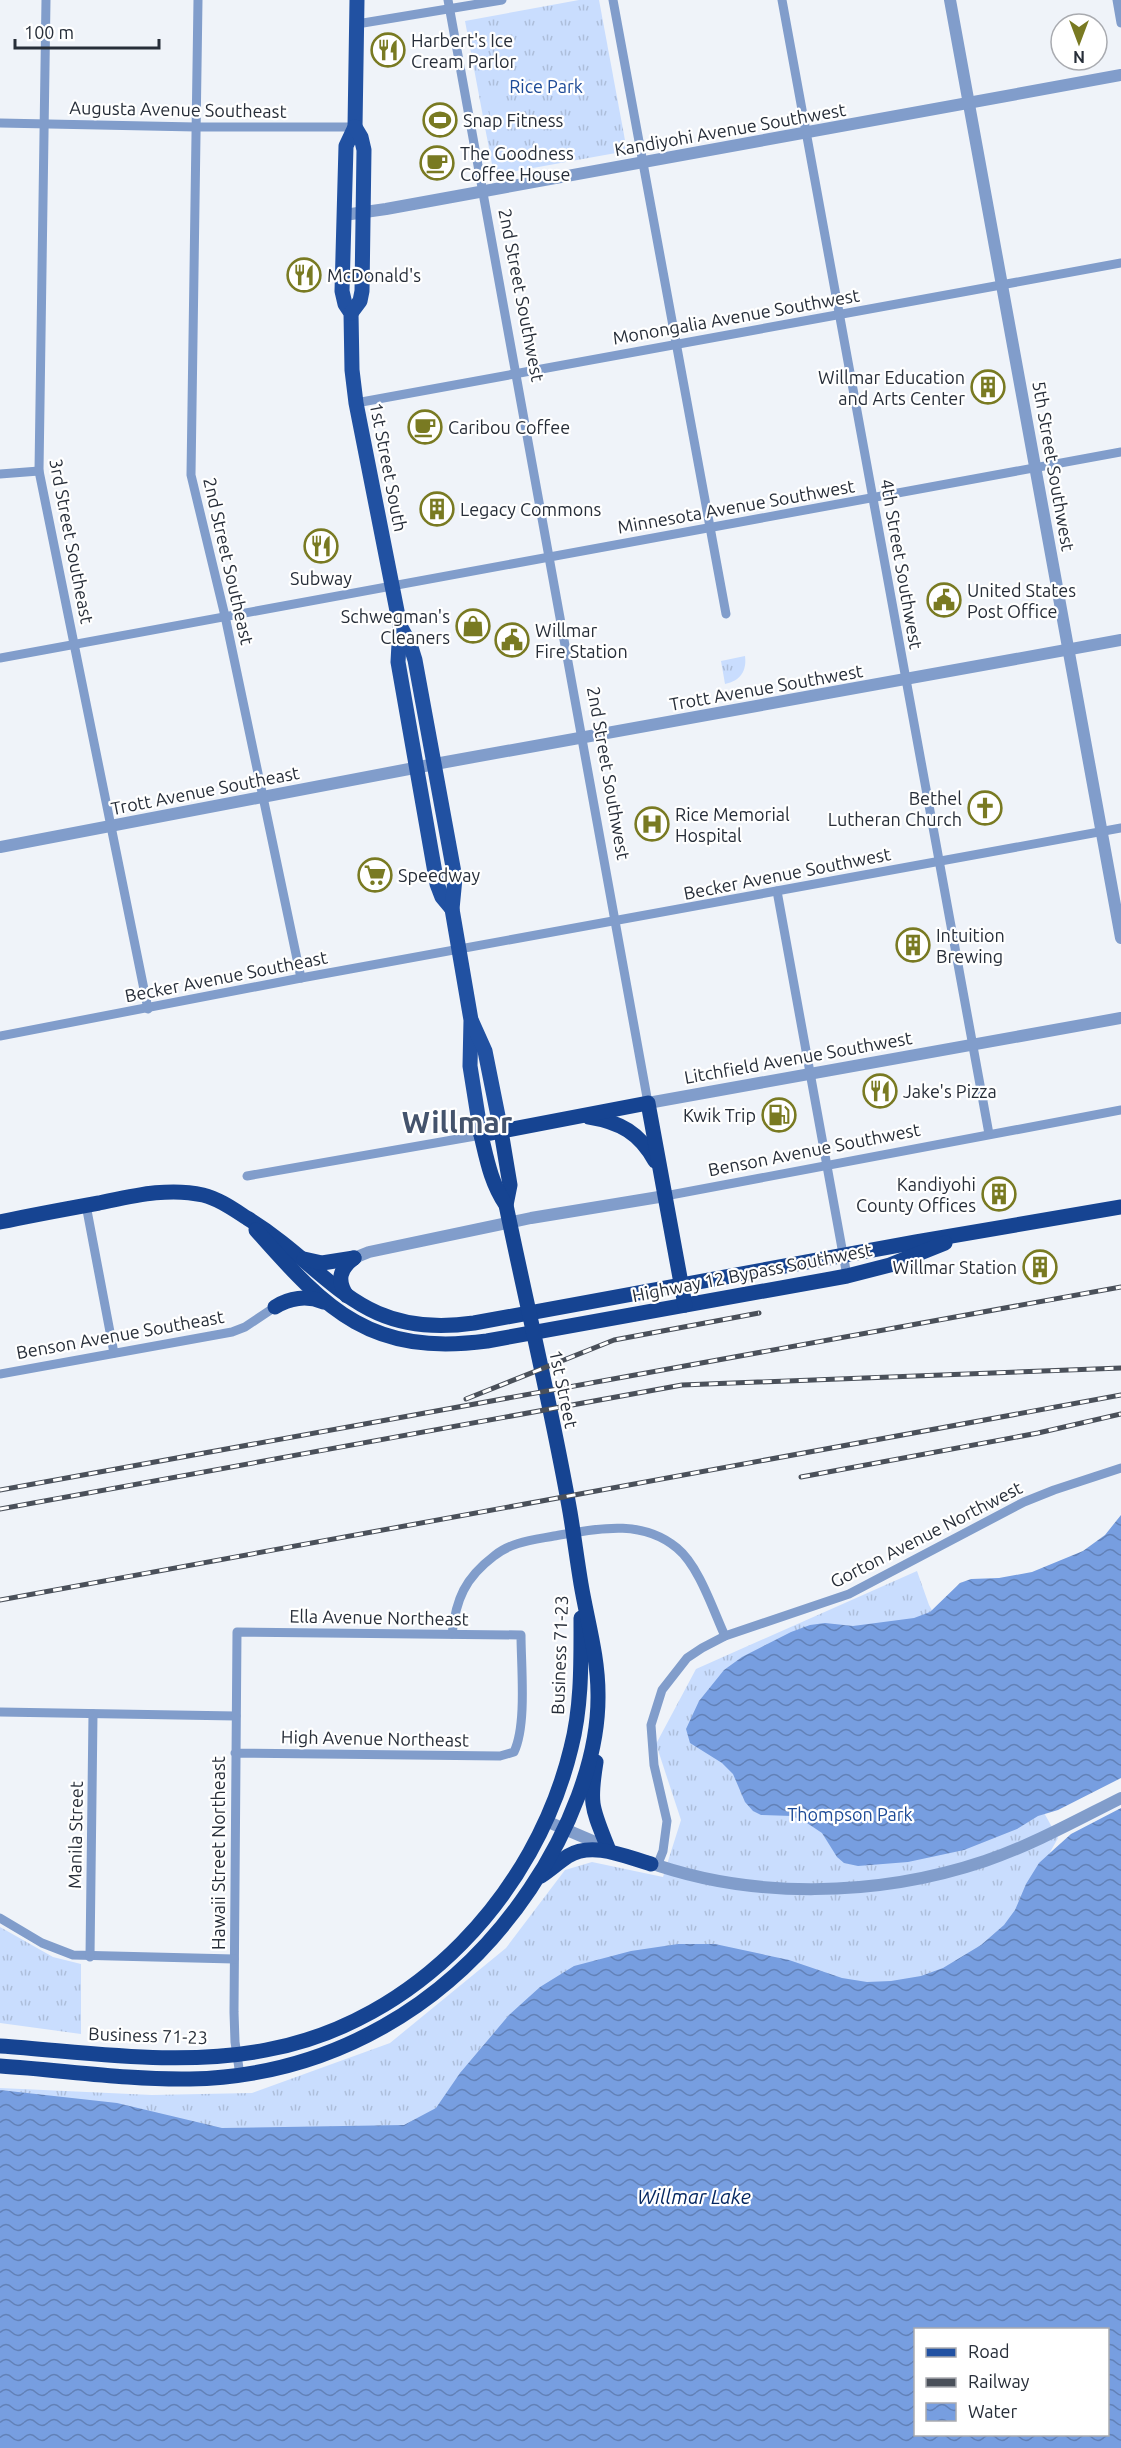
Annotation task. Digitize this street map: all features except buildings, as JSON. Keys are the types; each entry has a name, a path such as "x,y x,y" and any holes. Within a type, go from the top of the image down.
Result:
{"highway":[{"name":"Litchfield Avenue Southwest","path":"482,1135 648,1103"},
{"name":"2nd Street Southwest","path":"648,1103 684,1305"},
{"path":"574,1116 608,1120 631,1131 648,1147 664,1189"},
{"name":"1st Street","path":"501,1131 509,1178 506,1204 570,1509 581,1582"},
{"name":"1st Street","path":"482,1135 490,1177 495,1189 506,1204"},
{"name":"Highway 12 Bypass Southwest","path":"0,1222 141,1195 173,1192 214,1198 267,1230 347,1297 384,1316 426,1325 456,1326 1121,1208"},
{"path":"240,1213 289,1268 327,1304"},
{"name":"Highway 12 Bypass Southwest","path":"327,1304 368,1328 391,1338 420,1344 467,1344 847,1276 890,1265 968,1234"},
{"path":"300,1257 322,1263 354,1258"},
{"path":"347,1297 340,1278 345,1266 354,1258"},
{"path":"275,1307 286,1301 305,1298 317,1299 327,1304"},
{"name":"Business 71-23","path":"0,2066 146,2078 189,2079 240,2075 275,2069 352,2043 392,2023 449,1982 480,1953 509,1920 565,1830 580,1789 592,1746 599,1696 594,1649 581,1582"},
{"name":"Business 71-23","path":"0,2046 167,2059 237,2055 267,2050 340,2027 378,2008 415,1984 449,1956 482,1922 506,1891 546,1821 572,1748 579,1704 581,1582"},
{"path":"599,1696 599,1732 591,1803 594,1817 608,1848"},
{"path":"536,1880 569,1855 581,1851 601,1850 654,1865"}],"main road":[{"name":"1st Street South","path":"357,0 355,127 346,146 342,291 345,304 351,313 352,370 356,403 400,626 398,662 416,768 437,884 442,897 452,909"},
{"name":"1st Street South","path":"351,313 360,301 362,291 364,150 361,137 355,127"},
{"name":"1st Street South","path":"400,626 410,644 415,660 454,878 452,909 471,1020 470,1066 482,1135"},
{"name":"1st Street South","path":"471,1020 488,1060 501,1131"}],"street":[{"name":"3rd Street Southeast","path":"46,0 39,471 148,1009"},
{"name":"2nd Street Southeast","path":"198,0 191,475 225,616 301,978"},
{"path":"357,24 449,4 502,0"},
{"path":"613,0 726,614"},
{"name":"4th Street Southwest","path":"782,0 989,1134"},
{"name":"5th Street Southwest","path":"950,0 1121,938"},
{"path":"1117,0 1121,23"},
{"name":"2nd Street Southwest","path":"449,4 648,1103"},
{"name":"Kandiyohi Avenue Southwest","path":"344,214 644,163 1121,75"},
{"name":"Augusta Avenue Southeast","path":"0,123 355,127"},
{"name":"Monongalia Avenue Southwest","path":"356,403 1121,263"},
{"name":"Minnesota Avenue Southwest","path":"0,658 1121,452"},
{"path":"0,474 39,471"},
{"name":"Trott Avenue Southwest","path":"416,768 1121,640"},
{"name":"Trott Avenue Southeast","path":"0,847 416,768"},
{"name":"Becker Avenue Southwest","path":"459,950 1121,828"},
{"path":"777,891 847,1276"},
{"name":"Becker Avenue Southeast","path":"0,1036 459,950"},
{"name":"Litchfield Avenue Southwest","path":"648,1103 1121,1018"},
{"name":"Benson Avenue Southwest","path":"354,1258 369,1252 664,1189 827,1165 1121,1110"},
{"path":"247,1176 482,1135"},
{"path":"86,1205 114,1353"},
{"name":"Benson Avenue Southeast","path":"0,1374 232,1332 245,1327 275,1307"},
{"name":"Gorton Avenue Northwest","path":"654,1865 663,1851 667,1821 651,1743 651,1725 662,1690 687,1658 725,1636 849,1594 1024,1502 1121,1468"},
{"path":"452,1634 459,1597 468,1582 494,1556 520,1542 606,1527 647,1532 661,1537 679,1549 694,1568 725,1636"},
{"name":"Ella Avenue Northeast","path":"237,1632 520,1635 522,1695 518,1743 514,1752"},
{"name":"Hawaii Street Northeast","path":"237,1632 234,2012 240,2075"},
{"path":"0,1712 236,1716"},
{"name":"Manila Street","path":"90,1957 93,1714"},
{"name":"High Avenue Northeast","path":"235,1753 500,1756 514,1752"},
{"path":"546,1821 654,1865 713,1880 776,1888 849,1887 905,1881 988,1860 1040,1838 1121,1798"},
{"path":"0,1918 56,1949 73,1955 234,1959"}],"green space":[{"name":"Rice Park","path":"579,0 599,0 627,151 494,175 465,21"},
{"path":"514,100 518,124 493,128 488,105"},
{"path":"745,656 744,671 738,678 725,684 721,661"},
{"name":"Thompson Park","path":"917,1571 929,1605 1058,1838 997,1947 927,1982 427,2126 193,2138 0,2104 0,2088 152,2095 252,2093 390,2043 506,1948 565,1870 592,1862 663,1877 681,1820 656,1744 696,1669"},
{"path":"0,1927 53,1957 81,1964 81,2034 0,2023"}],"water":[{"path":"1121,1515 1121,1778 1058,1810 1038,1816 1017,1829 964,1850 908,1862 858,1866 844,1863 837,1857 822,1833 807,1823 792,1816 761,1815 753,1811 745,1802 733,1774 722,1763 690,1743 686,1729 699,1701 724,1670 742,1657 810,1625 825,1623 853,1626 914,1618 930,1612 960,1583 971,1579 999,1578 1032,1572 1083,1551 1105,1535"},
{"name":"Willmar Lake","path":"1121,1808 1121,2448 0,2448 0,2090 117,2103 222,2128 404,2125 436,2108 460,2073 509,2015 540,1987 574,1966 631,1951 678,1944 715,1944 789,1960 842,1978 867,1982 921,1976 943,1968 981,1945 1004,1925 1015,1910 1026,1884 1039,1863 1071,1834"}],"railway":[{"path":"0,1490 1121,1287"},
{"path":"466,1399 614,1340 759,1313"},
{"path":"0,1509 682,1385 1121,1368"},
{"path":"0,1600 1121,1395"},
{"path":"801,1477 1038,1433 1121,1414"}],"place":[{"name":"Harbert's Ice Cream Parlor","path":"388,50"},
{"name":"Snap Fitness","path":"440,120"},
{"name":"The Goodness Coffee House","path":"437,163"},
{"name":"McDonald's","path":"304,275"},
{"name":"Willmar Education and Arts Center","path":"988,387"},
{"name":"Caribou Coffee","path":"425,427"},
{"name":"Legacy Commons","path":"437,509"},
{"name":"Subway","path":"321,546"},
{"name":"United States Post Office","path":"944,600"},
{"name":"Schwegman's Cleaners","path":"473,626"},
{"name":"Willmar Fire Station","path":"512,640"},
{"name":"Bethel Lutheran Church","path":"985,808"},
{"name":"Rice Memorial Hospital","path":"652,824"},
{"name":"Speedway","path":"375,875"},
{"name":"Intuition Brewing","path":"913,945"},
{"name":"Jake's Pizza","path":"880,1091"},
{"name":"Kwik Trip","path":"779,1115"},
{"name":"Kandiyohi County Offices","path":"999,1194"},
{"name":"Willmar Station","path":"1040,1267"}],"district":[{"name":"Willmar","path":"457,1122"}]}
